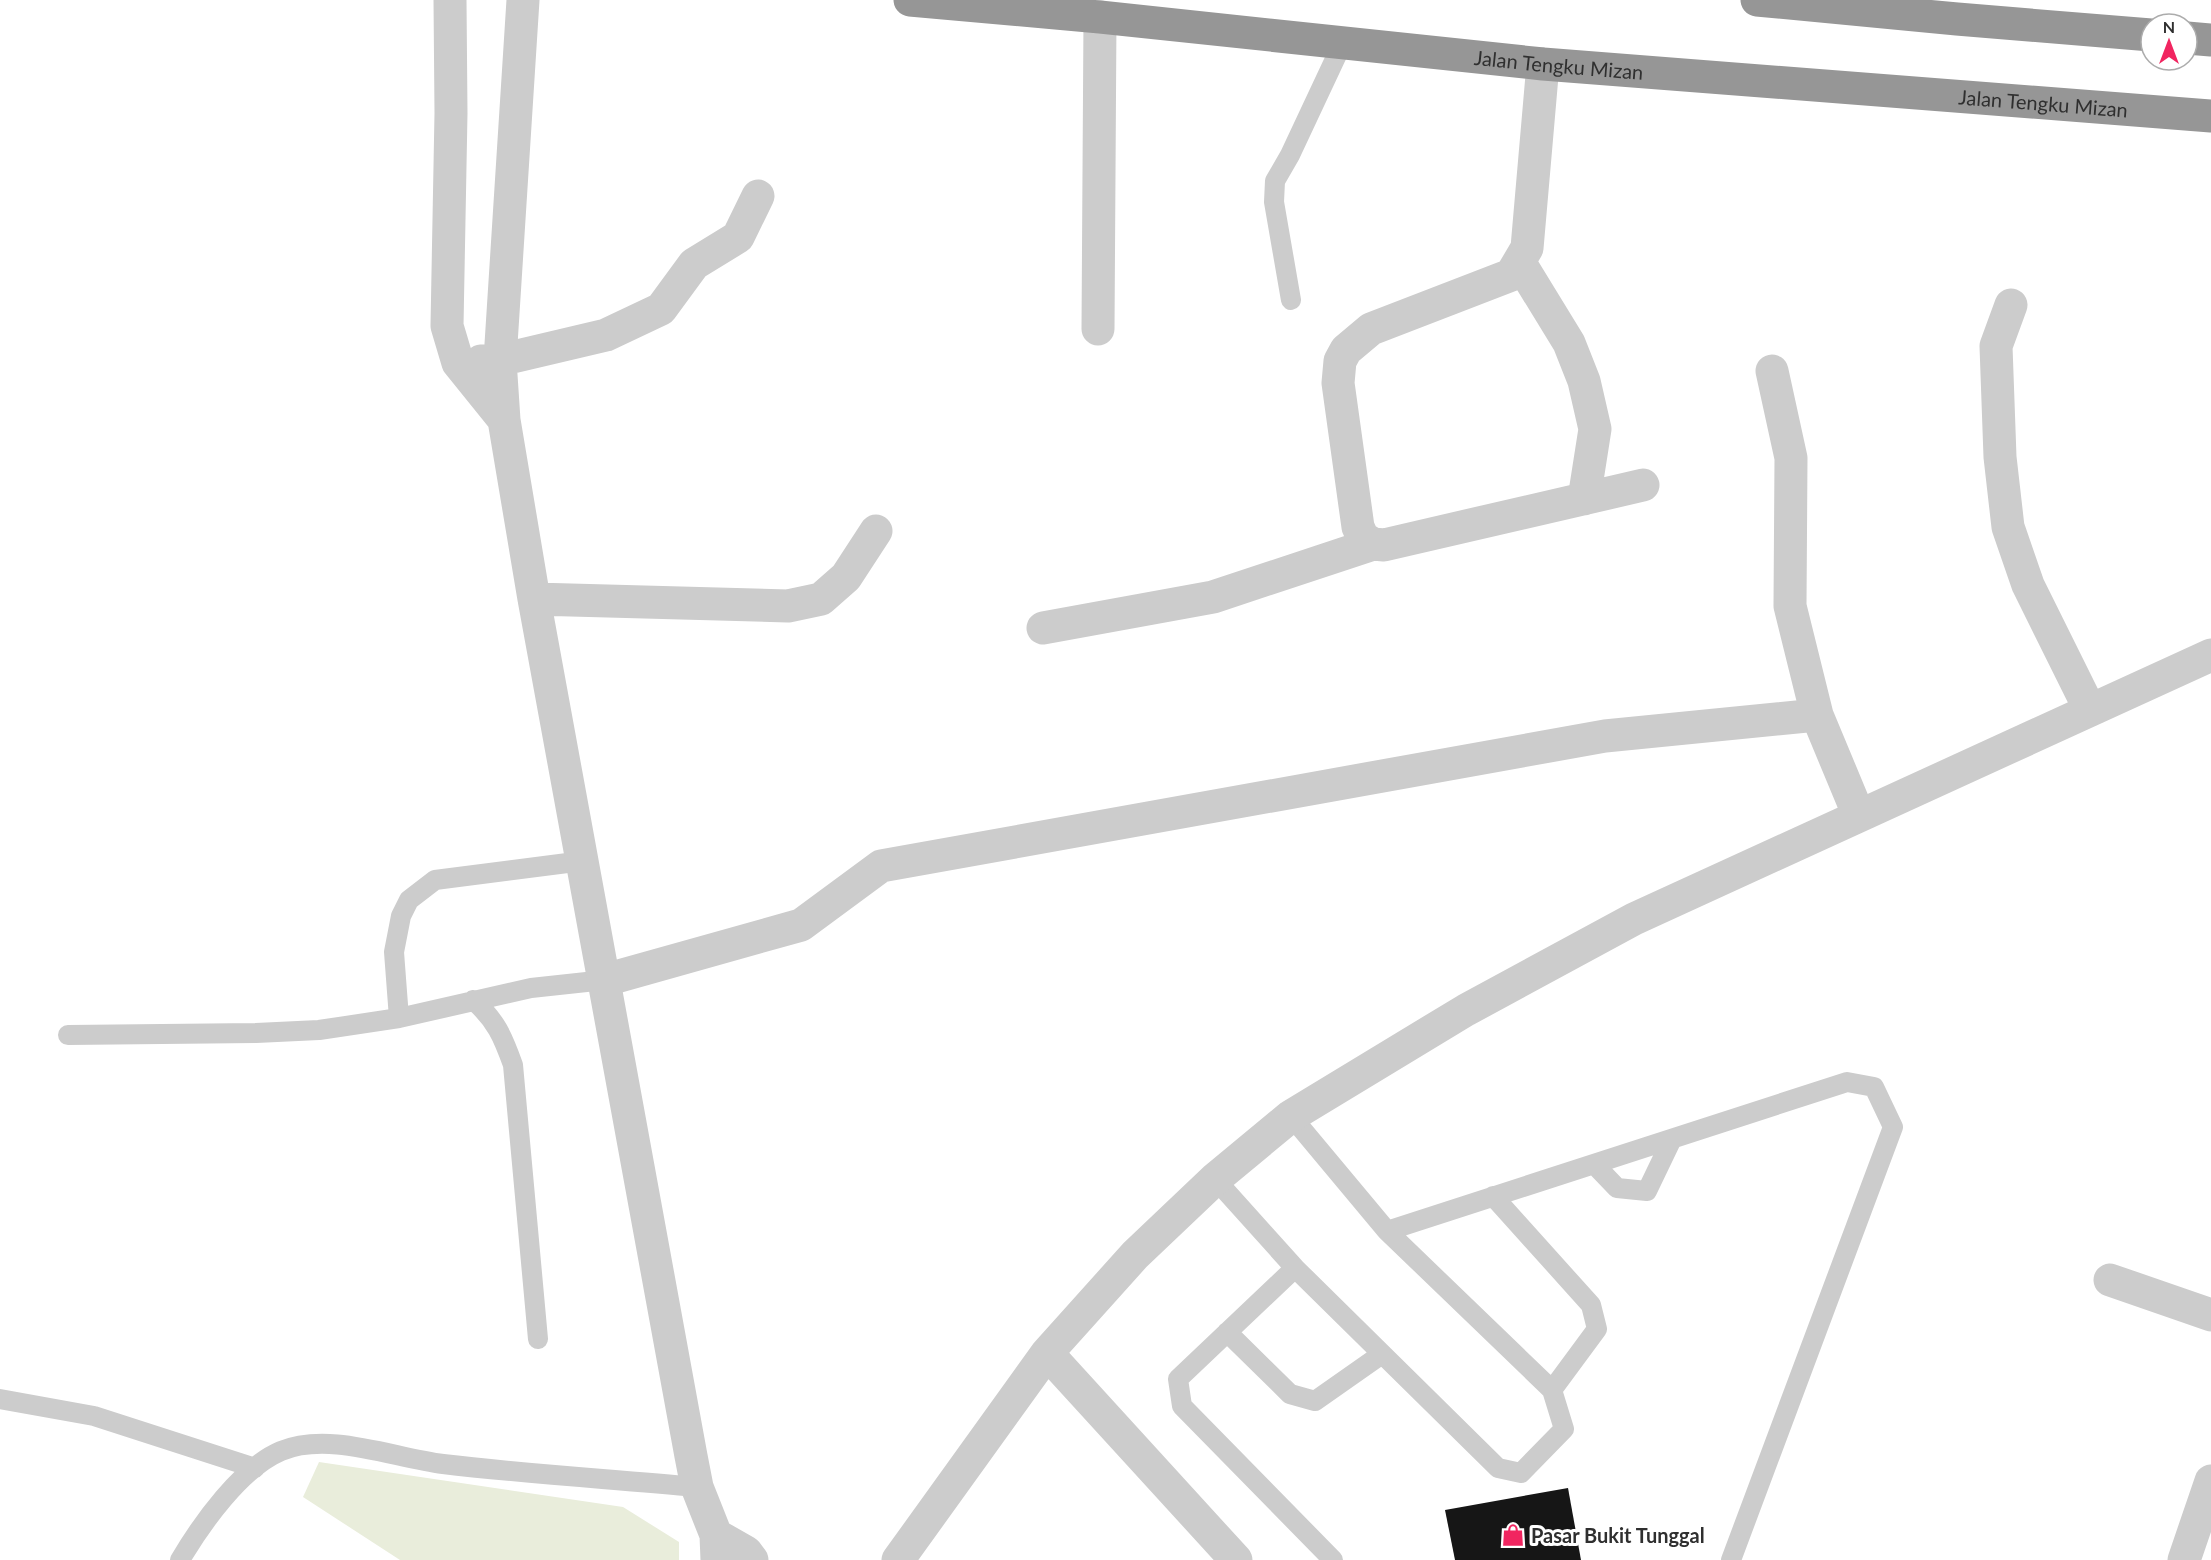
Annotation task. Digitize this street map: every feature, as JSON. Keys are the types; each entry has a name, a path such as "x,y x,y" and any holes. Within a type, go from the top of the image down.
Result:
{"highway":[{"name":"Jalan Tengku Mizan","path":"910,0 1100,16 1543,64 2211,116"},
{"path":"1757,0 2139,34"}],"street":[{"path":"450,0 451,113 447,326 458,363 504,420"},
{"path":"524,0 500,360 504,420 534,599 584,861 697,1487 717,1547 746,1552 752,1560"},
{"path":"1098,328 1100,16"},
{"path":"1373,544 1363,538 1358,527 1338,383 1340,361 1346,350 1371,328 1480,289 1511,275 1520,263 1527,248 1543,64"},
{"path":"458,363 500,360 606,335 661,309 694,264 738,237 758,196"},
{"path":"1520,263 1569,343 1584,381 1595,429 1584,499"},
{"path":"2011,305 1996,346 2000,457 2008,527 2028,585 2090,710"},
{"path":"1772,371 1791,458 1790,606 1817,715 1859,816"},
{"path":"1043,628 1213,597 1373,544 1384,545 1643,485"},
{"path":"534,599 788,606 821,599 846,577 876,531"},
{"path":"898,1560 1047,1353 1136,1256 1215,1179 1291,1116 1466,1010 1634,919 2211,655"},
{"path":"605,980 801,925 880,866 1605,736 1817,715"},
{"path":"2109,1280 2211,1315"},
{"path":"1047,1353 1236,1560"},
{"path":"2184,1560 2211,1481"}],"lane":[{"path":"1291,300 1274,202 1275,181 1290,155 1342,42"},
{"path":"399,1017 394,952 401,916 409,900 435,880 584,861"},
{"path":"68,1035 319,1030 399,1017 531,988 605,980"},
{"path":"473,1000 486,1011 500,1030 513,1065 538,1339"},
{"path":"1387,1231 1847,1082 1874,1087 1893,1127 1731,1560"},
{"path":"1215,1179 1295,1268 1498,1468 1521,1473 1564,1429 1552,1390 1387,1231 1291,1116"},
{"path":"1594,1164 1617,1188 1647,1191 1672,1139"},
{"path":"1493,1196 1591,1305 1597,1329 1552,1390"},
{"path":"1295,1268 1178,1379 1182,1406 1333,1560"},
{"path":"1227,1332 1290,1394 1316,1401 1382,1354"},
{"path":"0,1399 94,1416 255,1468"},
{"path":"180,1560 216,1507 255,1468 281,1451 310,1444 341,1446 441,1464 697,1487"}],"green space":[{"path":"319,1462 623,1507 679,1542 679,1560 400,1560 303,1497"}],"building":[{"name":"Pasar Bukit Tunggal","path":"1568,1488 1581,1560 1455,1560 1445,1510"}],"place":[{"name":"Pasar Bukit Tunggal","path":"1513,1535"}]}
